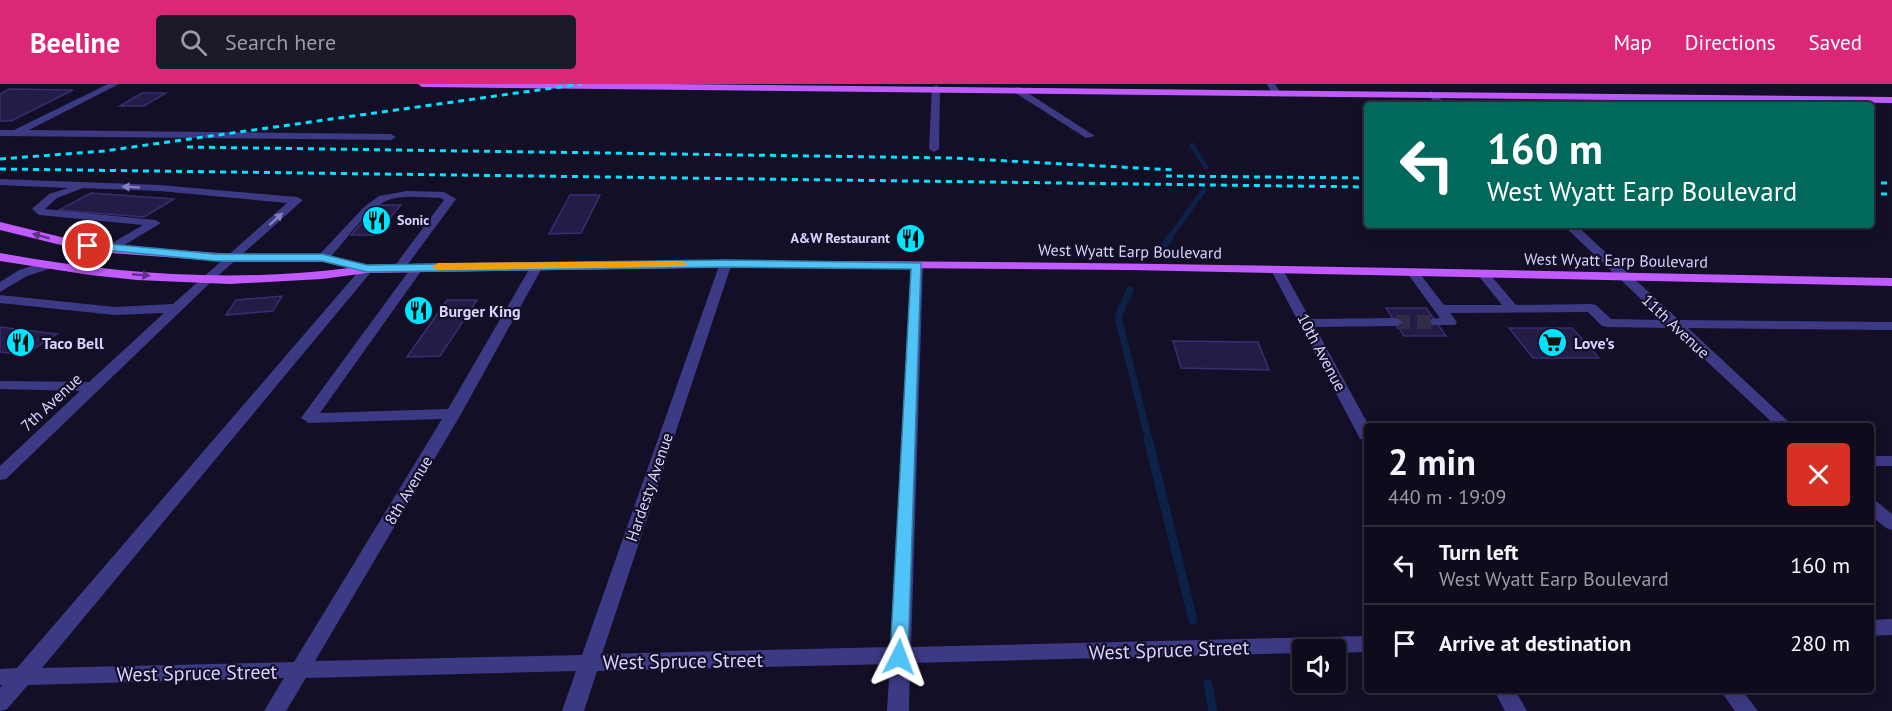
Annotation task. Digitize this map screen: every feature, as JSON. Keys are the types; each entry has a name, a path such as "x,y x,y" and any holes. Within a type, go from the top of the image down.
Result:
{"main road":[{"path":"422,84 733,85 1017,90 1273,88 1431,94 1892,100"},
{"name":"West Wyatt Earp Boulevard","path":"0,226 65,242 111,249 232,258 322,258 367,268"},
{"name":"West Wyatt Earp Boulevard","path":"0,257 45,266 207,279 312,278 367,268 726,263 1277,270 1892,282"}],"street":[{"path":"14,134 115,84"},
{"path":"934,149 936,88"},
{"path":"1017,90 1090,136"},
{"path":"1431,94 1440,102"},
{"path":"0,133 391,137"},
{"path":"0,182 93,185"},
{"path":"93,185 53,196 38,209 43,213 155,223 111,249"},
{"name":"7th Avenue","path":"0,475 207,279 297,200 93,185"},
{"path":"322,258 368,209 382,198 407,194 444,195 450,199 399,268"},
{"name":"11th Avenue","path":"1572,228 1782,423"},
{"name":"Hardesty Avenue","path":"573,711 726,263"},
{"path":"0,288 23,273 45,266"},
{"name":"8th Avenue","path":"275,711 453,414 537,266"},
{"path":"898,711 917,266"},
{"path":"418,267 309,418 453,414"},
{"path":"0,703 367,268"},
{"name":"10th Avenue","path":"1277,270 1364,431"},
{"path":"1413,273 1438,315 1512,308 1592,308 1606,323 1892,326"},
{"path":"1483,274 1512,308"},
{"path":"0,299 115,311 178,308"},
{"path":"1306,323 1396,322"},
{"path":"0,385 94,387"},
{"path":"1874,461 1892,461"},
{"path":"1874,508 1892,524"},
{"path":"1874,627 1892,627"},
{"name":"West Spruce Street","path":"0,677 1364,644"},
{"path":"1506,693 1515,711"},
{"path":"1732,693 1747,711"}],"building":[{"path":"9,89 73,90 11,121 0,121 0,94"},
{"path":"142,93 166,93 144,106 120,106"},
{"path":"91,193 174,199 144,217 59,210"},
{"path":"570,195 600,195 581,233 549,234"},
{"name":"Sonic","path":"378,205 401,205 375,235 351,235"},
{"path":"282,296 273,311 226,315 236,300"},
{"path":"447,300 477,300 440,356 407,357"},
{"path":"1386,308 1426,308 1446,336 1404,336"},
{"name":"Taco Bell","path":"0,327 57,334 24,355 0,352"},
{"name":"Love's","path":"1509,328 1572,328 1599,358 1533,358"},
{"path":"1173,341 1258,342 1269,370 1181,368"}],"waterway":[{"path":"1192,145 1206,167"},
{"path":"1170,237 1204,190"},
{"path":"1162,248 1171,236"},
{"path":"1130,290 1118,317 1149,441"},
{"path":"1148,439 1193,620"},
{"path":"1208,684 1213,711"}],"tunnel":[{"path":"1396,322 1437,322"}],"railway":[{"path":"0,159 104,151 581,84"},
{"path":"187,147 953,158 1175,170"},
{"path":"0,169 1364,187"},
{"path":"1166,176 1364,178"},
{"path":"1874,183 1892,183"},
{"path":"1874,194 1892,194"}],"slow traffic":[{"path":"438,267 682,264"}],"place":[{"name":"Sonic","path":"376,220"},
{"name":"A&W Restaurant","path":"911,238"},
{"name":"Burger King","path":"418,311"},
{"name":"Taco Bell","path":"21,343"},
{"name":"Love's","path":"1553,343"}],"route":[{"path":"88,246 232,258 322,258 367,268 726,263 917,266 899,657"}]}
